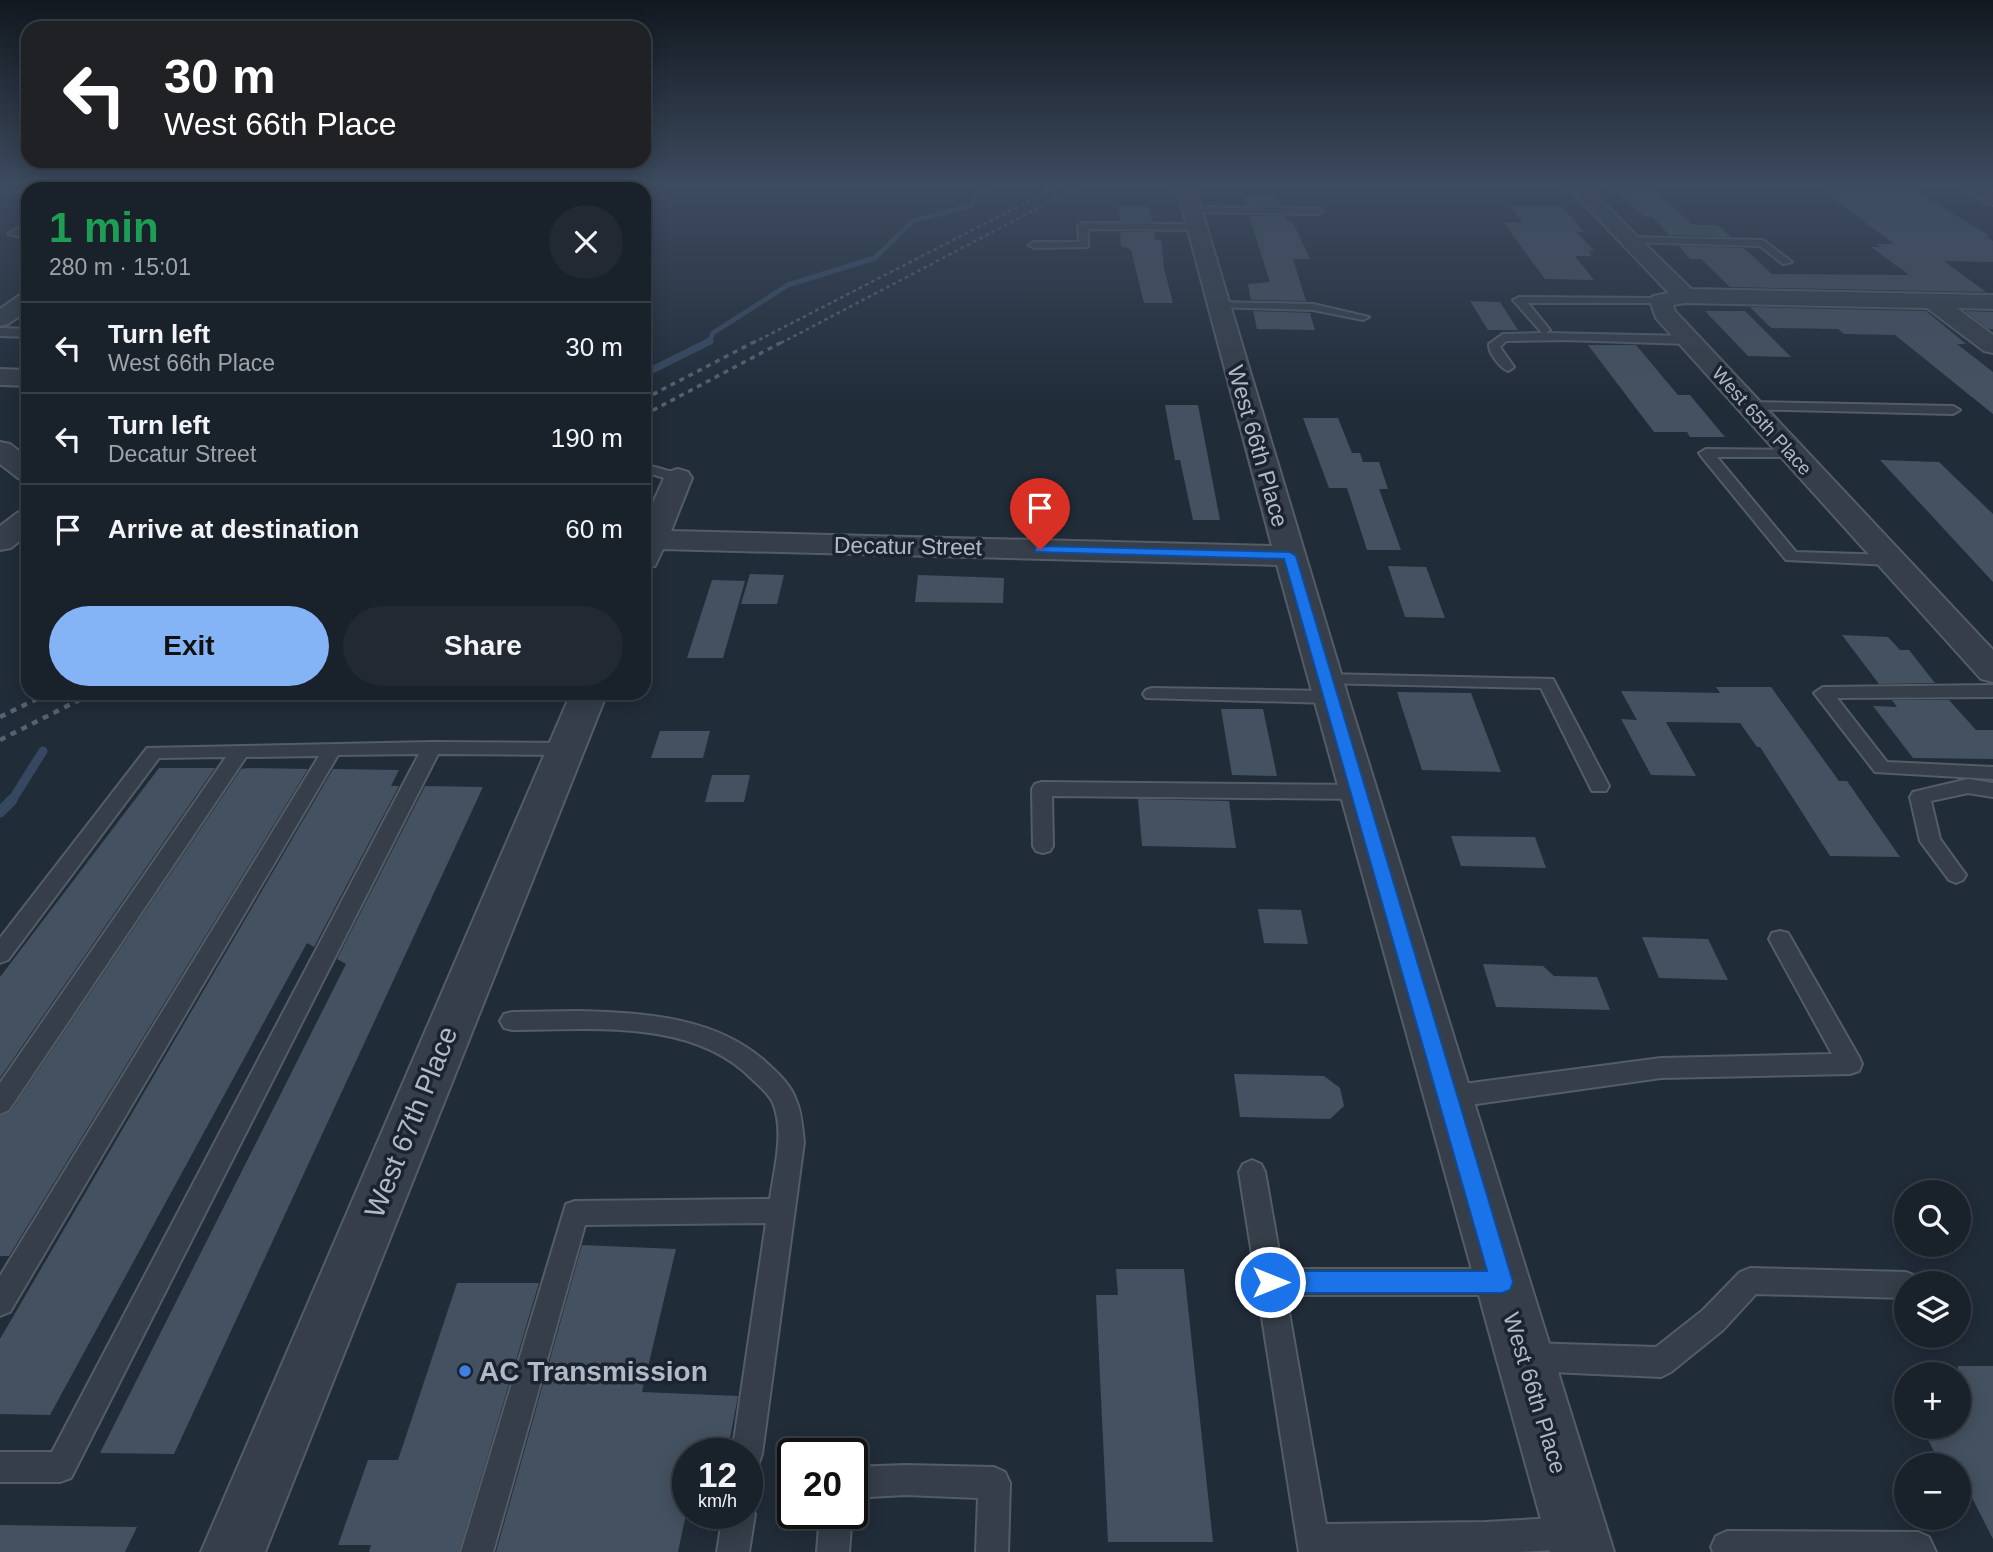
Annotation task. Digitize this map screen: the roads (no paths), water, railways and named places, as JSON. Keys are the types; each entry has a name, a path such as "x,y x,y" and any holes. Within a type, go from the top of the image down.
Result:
{"street":[{"name":"West 66th Place","path":"1205,257 1447,1097 1579,1542"},
{"name":"West 65th Place","path":"1643,257 1673,298 1664,313 1993,671"},
{"path":"0,294 21,294"},
{"path":"1673,298 1993,302"},
{"path":"1933,301 1993,346"},
{"path":"0,318 21,304"},
{"path":"0,377 21,378"},
{"path":"0,450 21,466"},
{"path":"651,543 678,478"},
{"path":"0,541 21,524"},
{"name":"Decatur Street","path":"651,550 1290,556"},
{"name":"West 67th Place","path":"233,1552 586,700"}],"lane":[{"path":"1781,257 1787,262"},
{"path":"1544,330 1519,300 1673,298"},
{"path":"1218,305 1313,307 1363,317"},
{"path":"0,332 21,332"},
{"path":"1508,367 1493,347 1503,338 1566,336 1688,340"},
{"path":"1748,406 1953,410"},
{"path":"1792,453 1706,453 1791,557 1890,560"},
{"path":"651,470 678,478"},
{"path":"1152,694 1547,683 1599,786"},
{"path":"1993,691 1823,693 1882,768 1993,773"},
{"path":"0,954 154,752 432,748 565,750"},
{"path":"0,1467 60,1466 432,748"},
{"path":"0,1302 332,750"},
{"path":"0,1103 240,751"},
{"path":"1956,875 1930,841 1920,797 1968,786 1993,790"},
{"path":"1043,845 1042,789 1360,792"},
{"path":"1447,1097 1661,1068 1850,1064 1780,939"},
{"path":"512,1021 612,1021 671,1027 722,1044 757,1064 784,1098 791,1142 749,1438"},
{"path":"1252,1172 1314,1546 1579,1542"},
{"path":"477,1552 575,1213 781,1211"},
{"path":"1525,1357 1661,1362 1713,1320 1750,1281 1894,1285"},
{"path":"1270,1282 1502,1282"},
{"path":"868,1482 905,1479 994,1483 992,1552"},
{"path":"733,1552 737,1529"},
{"path":"833,1552 835,1529"},
{"path":"1729,1552 1727,1547 1918,1548 1920,1552"}],"waterway":[{"path":"710,341 713,333 788,285 876,257"},
{"path":"651,370 710,341"},
{"path":"11,802 43,751"},
{"path":"0,812 12,800"}],"railway":[{"path":"753,343 919,257"},
{"path":"781,343 944,257"},
{"path":"651,395 756,341"},
{"path":"651,411 784,341"},
{"path":"0,717 35,700"},
{"path":"0,740 79,700"}],"place":[{"name":"AC Transmission","path":"465,1371"}]}
